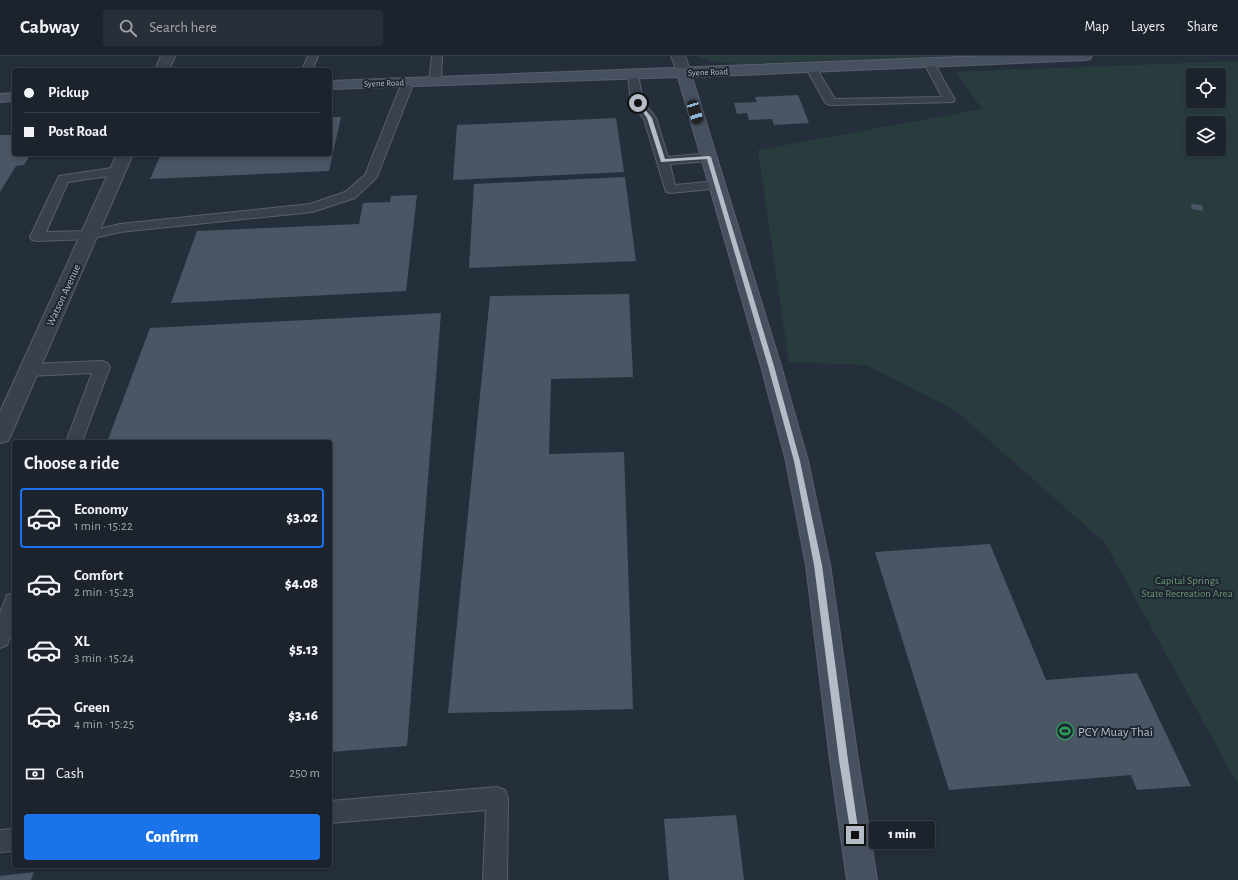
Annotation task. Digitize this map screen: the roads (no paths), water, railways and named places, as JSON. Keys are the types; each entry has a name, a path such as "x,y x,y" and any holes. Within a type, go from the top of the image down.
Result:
{"street":[{"path":"163,68 168,56"},
{"name":"Syene Road","path":"332,85 633,75 681,64 812,68 1086,56"},
{"path":"681,64 771,366 797,461 818,565 842,753 862,880"},
{"path":"0,98 12,97"},
{"name":"Watson Avenue","path":"0,435 124,156"}],"lane":[{"path":"309,68 313,56"},
{"path":"435,82 437,56"},
{"path":"812,68 831,102 949,100 929,62"},
{"path":"633,75 638,103 650,118 670,189 717,185"},
{"path":"118,171 64,179 37,237 90,235 120,228 312,208 350,195 371,177 408,82"},
{"path":"663,161 709,157"},
{"path":"28,370 102,367 75,440"},
{"path":"0,639 12,606"},
{"path":"332,812 497,798 495,880"},
{"path":"0,841 12,840"}],"place":[{"name":"PCY Muay Thai","path":"1065,731"}],"park label":[{"name":"Capital Springs State Recreation Area","path":"1187,586"}]}
